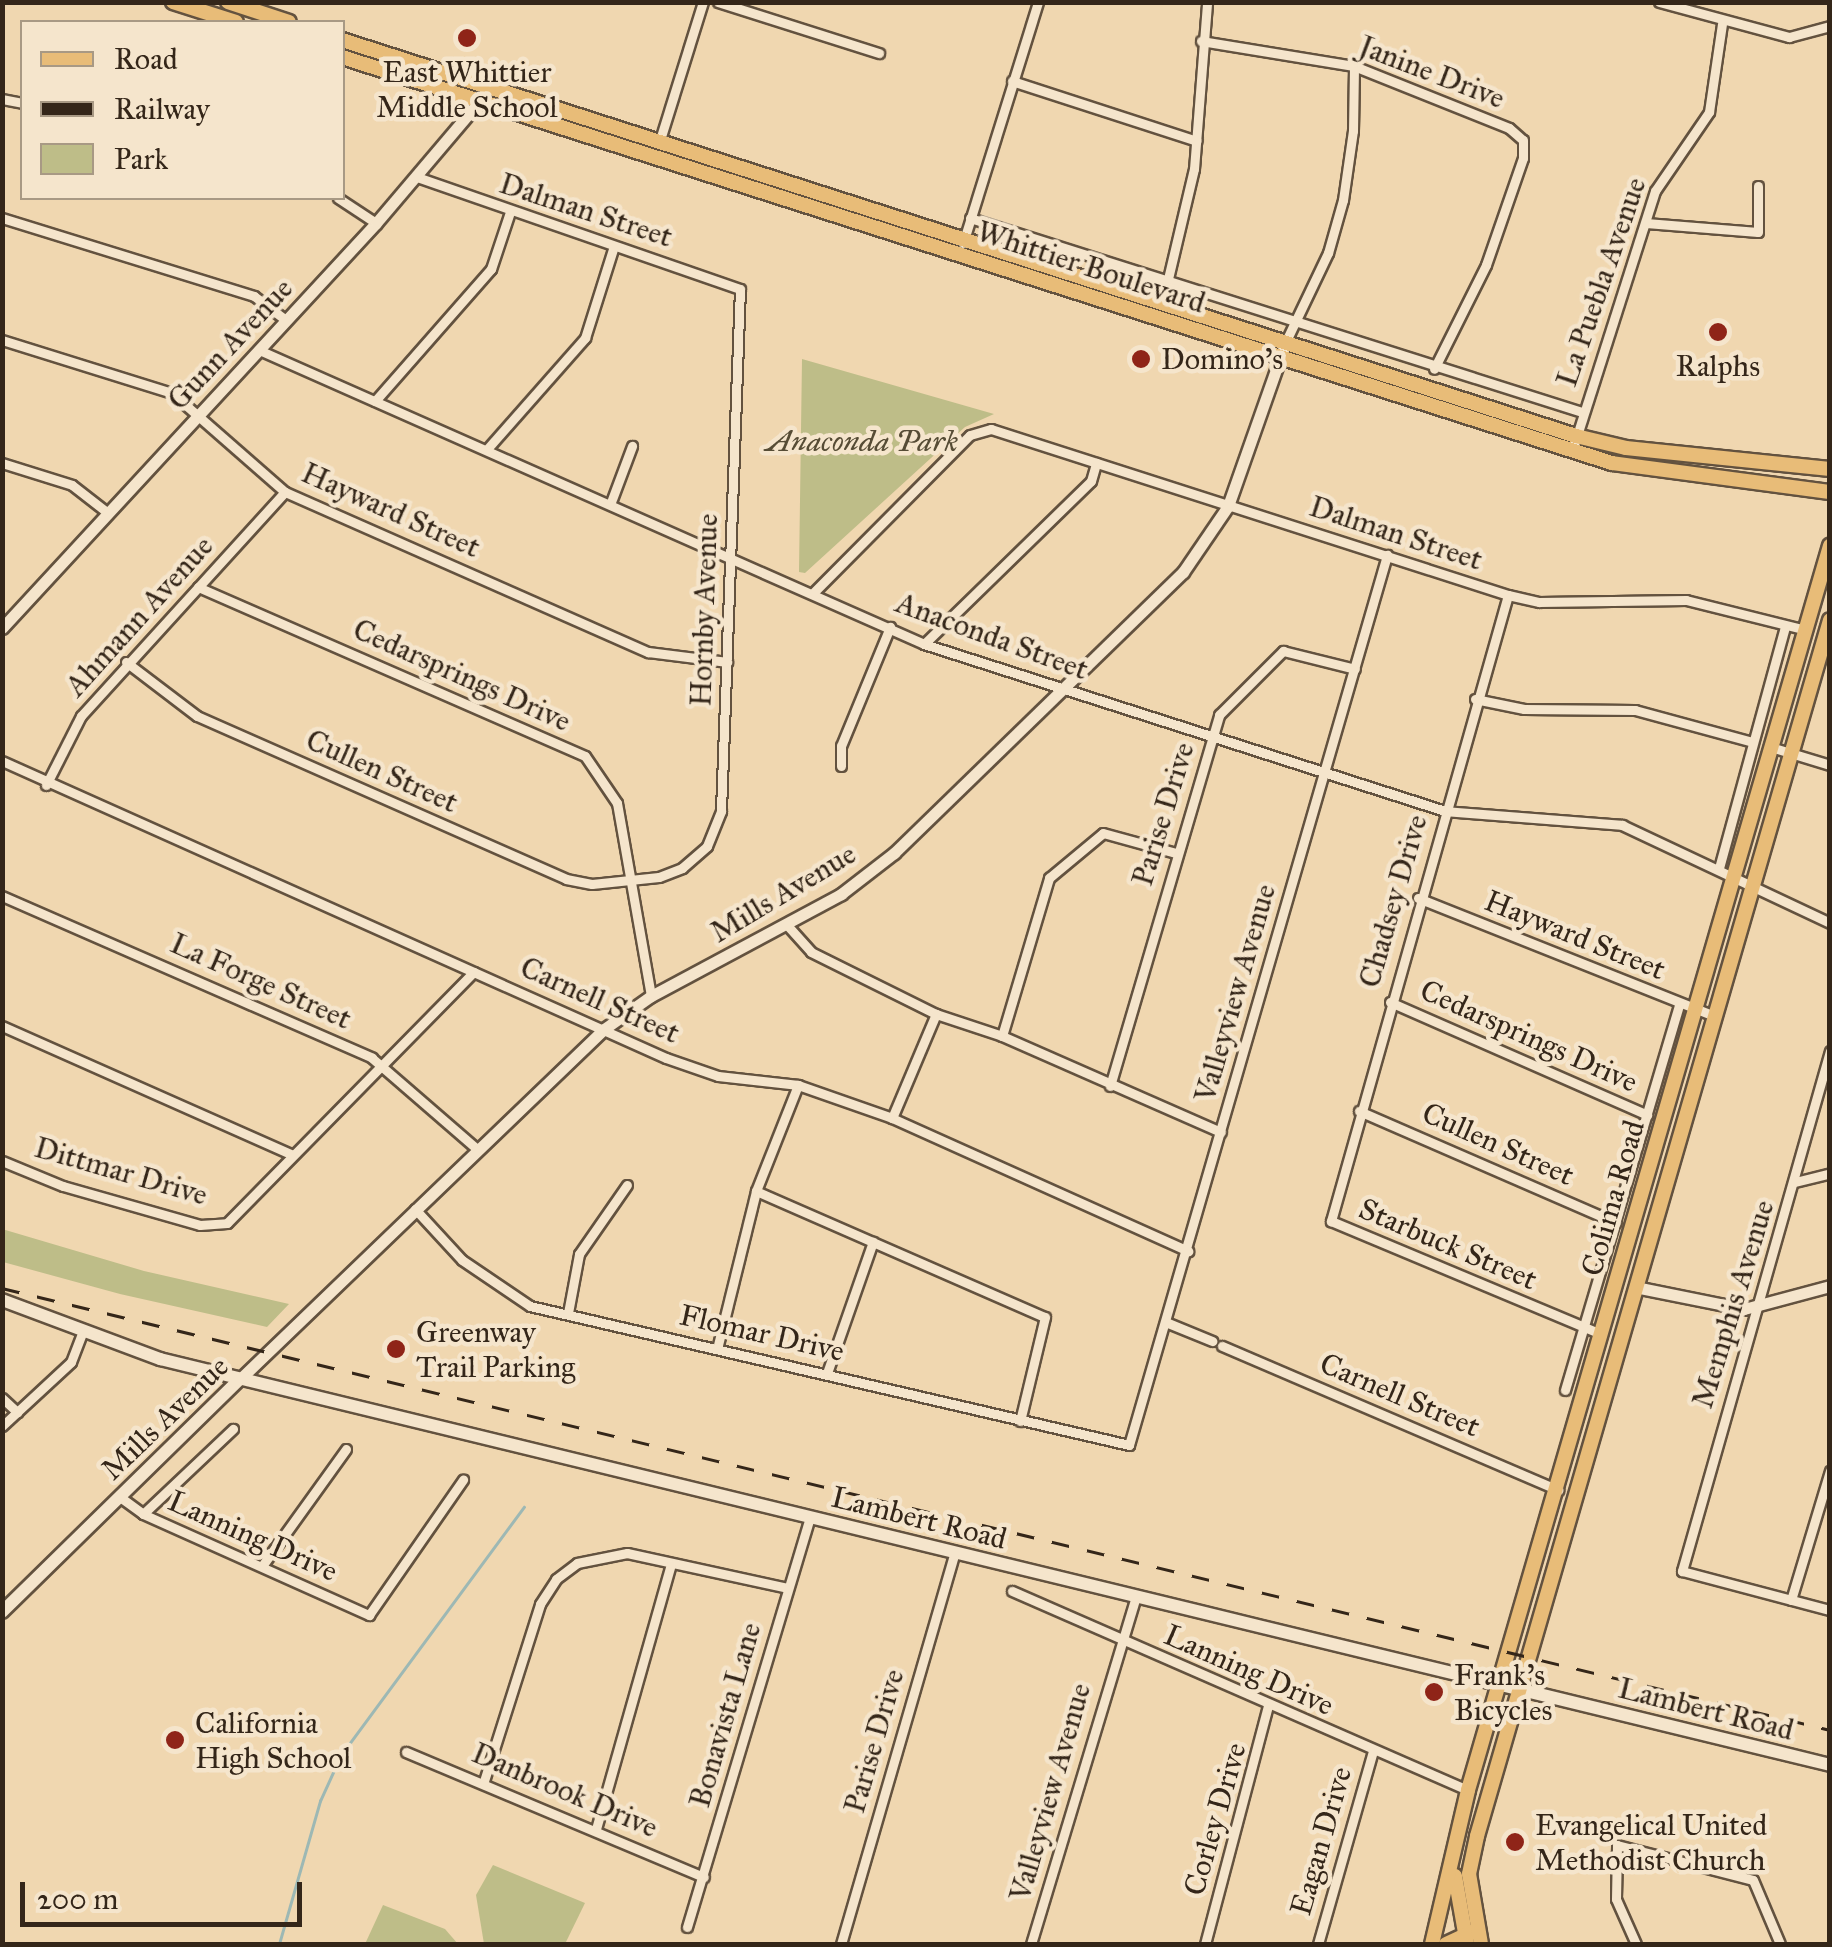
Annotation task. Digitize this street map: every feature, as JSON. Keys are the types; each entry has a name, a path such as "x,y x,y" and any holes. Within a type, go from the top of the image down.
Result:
{"main road":[{"path":"173,2 208,8 232,20"},
{"path":"228,2 283,20"},
{"name":"Whittier Boulevard","path":"345,41 654,158 1286,341 1574,443 1638,470 1830,492"},
{"name":"Whittier Boulevard","path":"345,58 660,142 1280,358 1574,443 1830,469"},
{"name":"Colima Road","path":"1472,1939 1469,1874 1522,1690 1601,1334 1830,546"},
{"name":"Colima Road","path":"1454,1866 1468,1790 1499,1684 1618,1338 1830,620"},
{"name":"Lambert Road","path":"2,1300 82,1334 240,1379 1830,1765"},
{"path":"1601,1334 1618,1338"},
{"name":"Mills Avenue","path":"2,1612 240,1379"},
{"path":"1446,1944 1472,1939 1454,1866"},
{"path":"1432,1944 1454,1866"}],"street":[{"path":"654,158 703,2"},
{"path":"718,2 878,52"},
{"path":"962,246 1038,2"},
{"path":"1167,283 1197,141 1207,2"},
{"path":"1659,3 1722,24 1789,37 1830,26"},
{"name":"La Puebla Avenue","path":"1574,443 1654,191 1708,112 1722,24"},
{"name":"Janine Drive","path":"1202,40 1354,66 1509,128 1523,140 1523,158 1486,266 1434,370"},
{"name":"Mills Avenue","path":"240,1379 604,1029 651,996 787,925 894,854 1183,572 1228,506 1293,322 1328,254 1343,200 1354,131 1354,66"},
{"path":"1012,81 1197,141"},
{"name":"Gunn Avenue","path":"4,622 417,177 484,95"},
{"name":"Dalman Street","path":"417,177 740,289"},
{"path":"1646,224 1758,232 1758,186"},
{"path":"341,200 376,222"},
{"path":"375,401 491,269 510,212"},
{"path":"2,218 254,296 286,320"},
{"name":"Whittier Boulevard","path":"970,218 1434,370 1582,412"},
{"path":"488,448 585,338 614,246"},
{"name":"Hornby Avenue","path":"633,882 682,868 707,846 721,811 740,289"},
{"name":"Hayward Street","path":"2,340 172,393 285,492 648,652 727,662"},
{"name":"Anaconda Street","path":"258,350 732,555 924,644 1445,812 1622,825 1719,868 1735,879"},
{"name":"Dalman Street","path":"814,592 980,431 1096,463 1508,595 1540,602 1686,600 1806,630"},
{"path":"611,502 632,446"},
{"path":"2,463 72,485 108,513"},
{"path":"924,644 1091,481 1096,463"},
{"name":"Ahmann Avenue","path":"46,785 81,716 126,662 285,492"},
{"name":"Valleyview Avenue","path":"1129,1445 1168,1323 1387,555"},
{"name":"Cedarsprings Drive","path":"198,587 585,756 617,803 651,996"},
{"name":"Chadsey Drive","path":"1331,1221 1418,898 1508,595"},
{"path":"841,766 841,746 890,627"},
{"path":"1719,868 1785,627"},
{"name":"Parise Drive","path":"1110,1086 1220,715 1283,651 1355,669"},
{"name":"Cullen Street","path":"126,662 197,716 540,868 592,884 633,882"},
{"path":"1475,699 1524,709 1635,710 1753,742"},
{"path":"1774,748 1830,764"},
{"name":"Carnell Street","path":"2,761 46,785 604,1029 718,1076 798,1085 892,1118 1188,1251"},
{"path":"1002,1036 1049,878 1103,833 1176,853"},
{"path":"1735,879 1750,890 1830,924"},
{"name":"La Forge Street","path":"2,896 384,1066 476,1148"},
{"name":"Hayward Street","path":"1418,898 1714,1016"},
{"path":"787,925 811,952 936,1014 1002,1036 1221,1132"},
{"path":"2,1026 291,1154 384,1066 474,972"},
{"name":"Cedarsprings Drive","path":"1390,1002 1647,1115"},
{"path":"1565,1390 1679,1005"},
{"path":"892,1118 936,1014"},
{"name":"Memphis Avenue","path":"1790,1600 1682,1571 1829,1056"},
{"path":"716,1348 756,1192 798,1085"},
{"name":"Cullen Street","path":"1359,1111 1616,1223"},
{"name":"Dittmar Drive","path":"2,1161 200,1226 226,1222 291,1154"},
{"path":"1795,1182 1830,1172"},
{"path":"568,1313 579,1254 627,1186"},
{"path":"756,1192 1045,1317 1020,1421"},
{"name":"Flomar Drive","path":"415,1209 500,1290 530,1306 1129,1445"},
{"name":"Starbuck Street","path":"1331,1221 1601,1334"},
{"path":"827,1373 872,1242"},
{"path":"1618,1281 1693,1304 1755,1307 1830,1286"},
{"name":"Carnell Street","path":"1168,1323 1565,1491"},
{"path":"2,1426 71,1362 82,1334"},
{"path":"2,1398 16,1412"},
{"path":"143,1514 234,1429"},
{"path":"262,1566 346,1449"},
{"path":"1830,1471 1790,1600 1830,1610"},
{"name":"Lanning Drive","path":"120,1497 143,1514 369,1614 463,1480"},
{"name":"Bonavista Lane","path":"688,1927 810,1517"},
{"path":"484,1782 540,1604 556,1578 577,1563 628,1552 788,1588"},
{"name":"Parise Drive","path":"841,1944 955,1552"},
{"path":"596,1829 671,1564"},
{"name":"Lanning Drive","path":"1012,1591 1373,1752 1468,1790"},
{"name":"Valleyview Avenue","path":"1031,1944 1136,1596"},
{"name":"Corley Drive","path":"1206,1944 1268,1706"},
{"name":"Danbrook Drive","path":"406,1752 704,1877"},
{"name":"Eagan Drive","path":"1318,1944 1373,1752"},
{"path":"1636,1944 1616,1898 1617,1845 1753,1880 1780,1944"}],"green space":[{"name":"Anaconda Park","path":"802,359 994,414 965,427 805,573 799,572"},
{"path":"2,1229 144,1271 289,1304 267,1327 120,1294 3,1262"},
{"path":"493,1865 585,1903 565,1944 484,1944 476,1895"},
{"path":"383,1905 445,1929 458,1944 365,1944"}],"waterway":[{"path":"279,1944 320,1801 341,1755 524,1507"}],"railway":[{"path":"2,1288 1830,1730"}],"place":[{"name":"East Whittier Middle School","path":"467,38"},
{"name":"Ralphs","path":"1718,332"},
{"name":"Domino's","path":"1141,359"},
{"name":"Greenway Trail Parking","path":"396,1349"},
{"name":"Frank's Bicycles","path":"1434,1692"},
{"name":"California High School","path":"175,1740"},
{"name":"Evangelical United Methodist Church","path":"1515,1842"}]}
